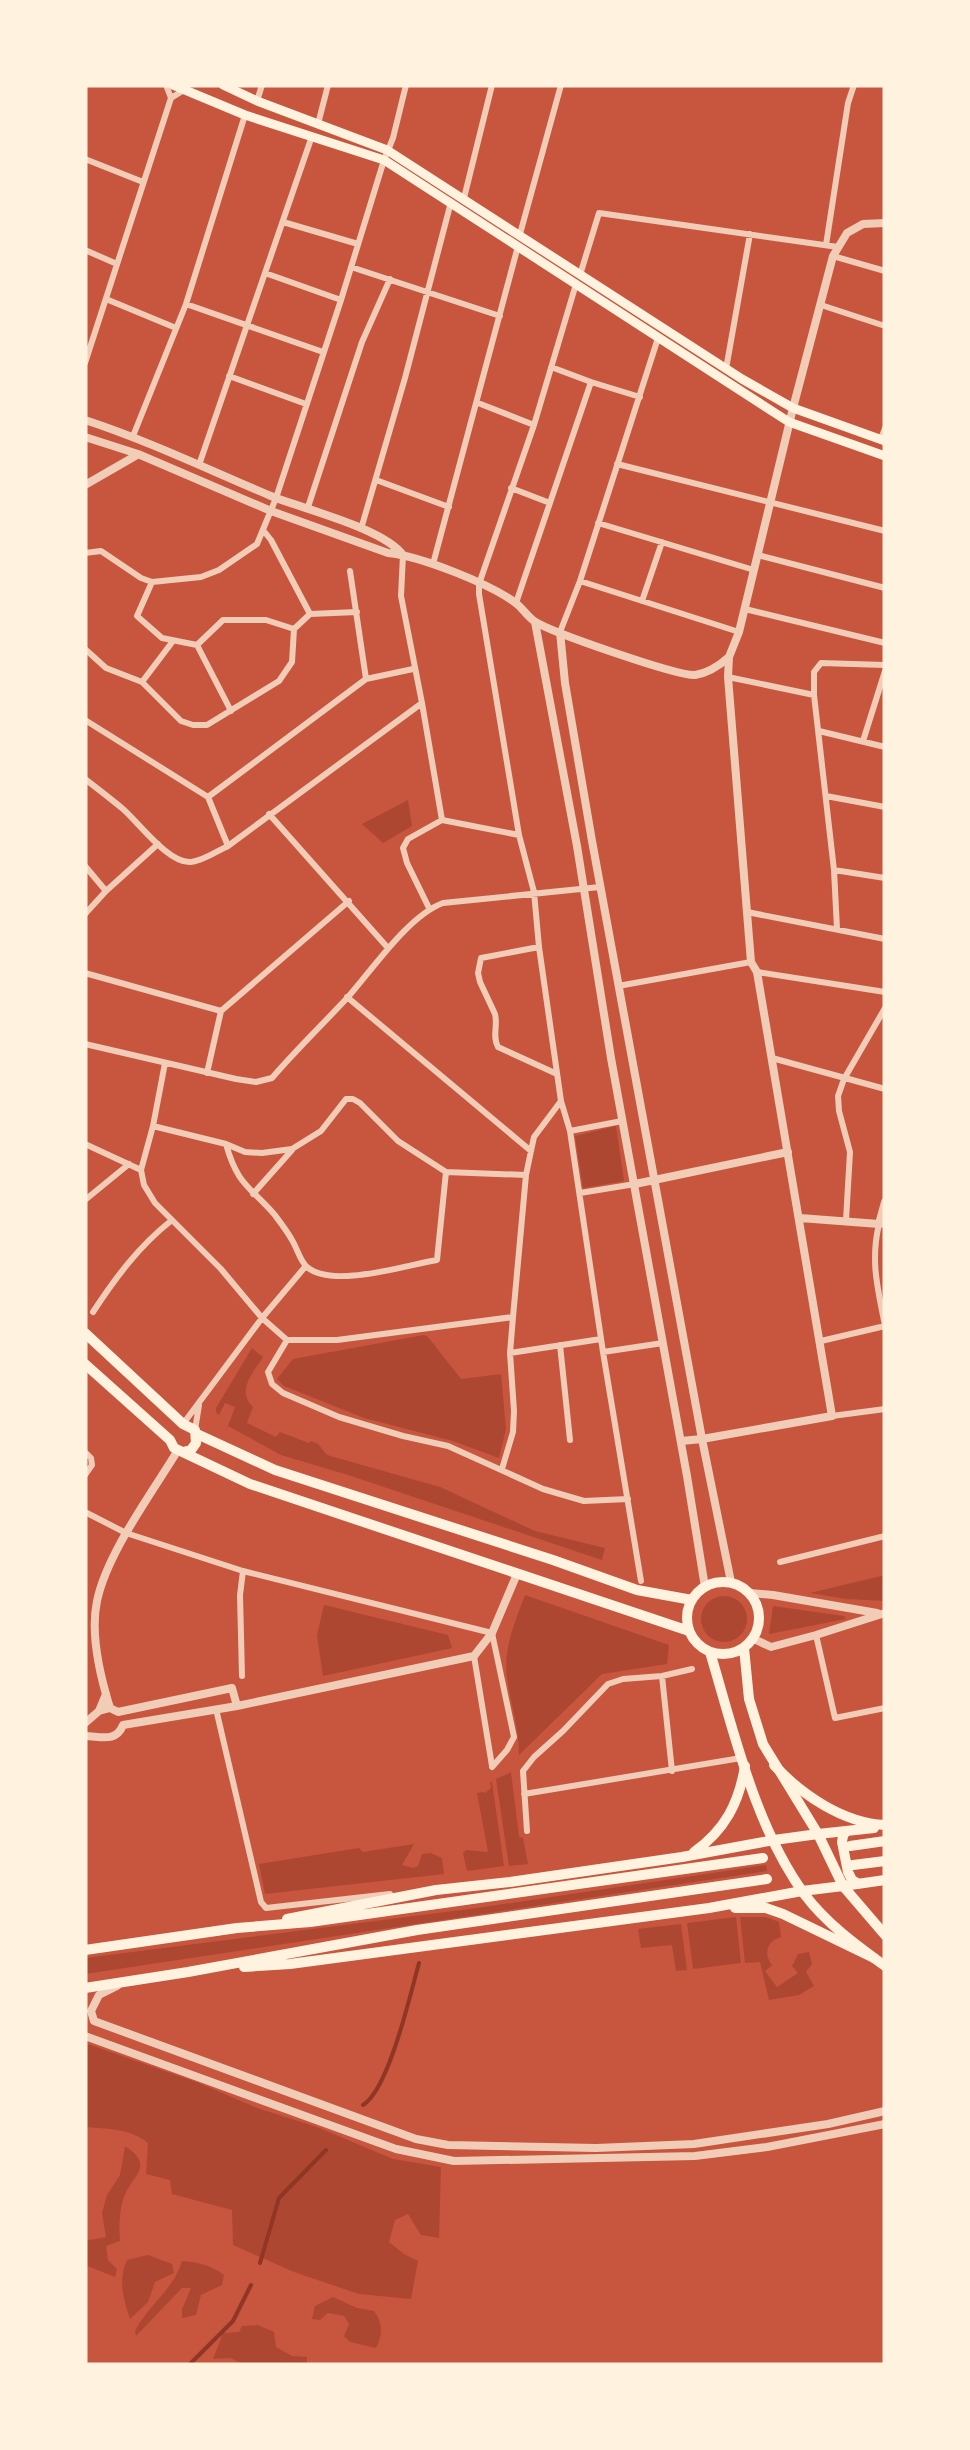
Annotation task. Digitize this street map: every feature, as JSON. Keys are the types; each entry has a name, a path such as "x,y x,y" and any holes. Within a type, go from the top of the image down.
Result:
{"main road":[{"path":"170,85 185,87 245,115 385,155 518,246 793,408 883,440"},
{"path":"223,85 385,155 464,198 520,234 658,338 790,422 885,456"},
{"path":"85,1334 183,1424 275,1470 637,1590 692,1600"},
{"path":"85,1364 177,1447 250,1484 689,1631"},
{"path":"177,1447 174,1428 183,1424"},
{"path":"177,1447 194,1447 196,1432"},
{"path":"749,1644 729,1654 710,1652 694,1640 689,1631 688,1610 692,1600 705,1587 722,1582 731,1582 750,1593 760,1612 760,1623 749,1644 749,1700 763,1744 818,1834 843,1886 885,1935"},
{"path":"710,1652 743,1762 774,1840 802,1890 835,1928 885,1966"},
{"path":"682,1857 711,1839 724,1824 735,1806 743,1762"},
{"path":"774,1766 805,1794 825,1805 860,1821 885,1826"},
{"path":"85,1950 237,1928 436,1890 885,1826"},
{"path":"846,1831 842,1842 848,1872 859,1884"},
{"path":"850,1846 885,1841"},
{"path":"237,1928 310,1922 764,1858"},
{"path":"853,1865 885,1860"},
{"path":"85,1988 417,1930 767,1879"},
{"path":"188,1972 290,1964 710,1908 802,1890 885,1880"},
{"path":"710,1908 766,1908 874,1958"}],"street":[{"path":"85,363 171,98 170,85"},
{"path":"257,101 262,85"},
{"path":"318,124 328,85"},
{"path":"85,553 102,552 152,582 201,577 219,570 257,544 276,498 393,138 406,85"},
{"path":"464,198 492,85"},
{"path":"520,234 561,85"},
{"path":"826,245 854,85"},
{"path":"171,98 185,87"},
{"path":"133,436 186,304 245,115"},
{"path":"199,465 312,136"},
{"path":"85,159 143,182"},
{"path":"361,529 451,202"},
{"path":"642,1581 570,1131 560,1100 534,892 519,834 479,584 534,425 598,213 838,247"},
{"path":"284,222 358,244"},
{"path":"832,1416 757,972 751,962 728,678 729,657 740,632 833,256 847,233 862,224 885,223"},
{"path":"726,369 750,234"},
{"path":"434,564 518,246"},
{"path":"85,250 117,264"},
{"path":"833,256 885,270"},
{"path":"351,267 500,316"},
{"path":"265,273 340,300"},
{"path":"308,507 362,342 390,280"},
{"path":"106,299 176,328"},
{"path":"186,304 323,352"},
{"path":"821,305 885,326"},
{"path":"85,333 94,338"},
{"path":"658,338 580,582 560,632 600,886 731,1582"},
{"path":"551,367 640,397"},
{"path":"229,376 306,404"},
{"path":"516,603 591,382"},
{"path":"478,403 534,425"},
{"path":"85,420 133,436 396,545 403,554 401,596 442,820"},
{"path":"883,440 885,428"},
{"path":"85,437 138,454 388,554 403,554 434,564 516,603 534,622 669,670 692,675 714,668 729,657"},
{"path":"85,485 138,454"},
{"path":"618,464 885,531"},
{"path":"376,480 449,506"},
{"path":"512,488 550,503"},
{"path":"598,523 754,570"},
{"path":"263,530 310,614"},
{"path":"642,601 662,542"},
{"path":"758,556 885,588"},
{"path":"350,571 366,678"},
{"path":"152,582 137,616 162,638 197,645"},
{"path":"580,582 740,632"},
{"path":"745,608 885,643"},
{"path":"85,649 106,668 142,682 181,721 193,726 207,724 279,681 292,662 294,629 310,614 356,612"},
{"path":"197,645 223,620 266,620 294,629"},
{"path":"534,622 705,1587"},
{"path":"142,682 174,640"},
{"path":"197,645 231,711"},
{"path":"836,930 834,870 814,695 814,672 822,663 885,668 863,741"},
{"path":"208,797 366,678 414,669"},
{"path":"728,678 814,695"},
{"path":"85,779 179,860 196,861 228,846 422,703"},
{"path":"85,720 208,797 228,846"},
{"path":"819,731 885,747"},
{"path":"826,796 885,807"},
{"path":"269,814 388,948"},
{"path":"429,908 407,863 403,848 408,838 442,820 519,834"},
{"path":"85,914 158,844"},
{"path":"85,866 106,891"},
{"path":"834,870 885,878"},
{"path":"85,1044 256,1082 272,1078 429,908 443,903 600,886"},
{"path":"208,1073 221,1011 349,901"},
{"path":"747,912 885,938"},
{"path":"539,947 481,958 478,973 496,1014 494,1040 498,1048 558,1074"},
{"path":"618,986 751,962"},
{"path":"757,972 885,992"},
{"path":"85,973 221,1011"},
{"path":"348,997 531,1151"},
{"path":"846,1220 850,1152 838,1096 844,1078 885,1008"},
{"path":"772,1058 885,1089"},
{"path":"164,1063 141,1170 144,1185 155,1203 287,1340 336,1340 513,1317"},
{"path":"253,1194 292,1149 321,1131 346,1100 353,1098 398,1142 446,1172 526,1174"},
{"path":"502,1469 513,1422 510,1353 526,1174 534,1137 560,1100"},
{"path":"570,1131 622,1121"},
{"path":"153,1126 245,1152 292,1149"},
{"path":"85,1144 141,1170"},
{"path":"226,1144 240,1180 274,1214 305,1267 323,1276 342,1278 437,1260 446,1172"},
{"path":"580,1192 788,1152"},
{"path":"85,1200 129,1164"},
{"path":"821,1342 885,1326 874,1265 874,1246 885,1202"},
{"path":"800,1218 882,1225"},
{"path":"92,1312 121,1270 172,1220"},
{"path":"183,1424 305,1267"},
{"path":"510,1353 601,1339"},
{"path":"287,1340 268,1372 272,1384 283,1394 339,1417 448,1446 543,1489 584,1501 628,1500"},
{"path":"604,1352 663,1343"},
{"path":"560,1345 570,1440"},
{"path":"196,1432 200,1404"},
{"path":"680,1441 885,1409"},
{"path":"122,1725 106,1694 96,1638 98,1599 126,1534 177,1447"},
{"path":"85,1452 92,1458 85,1475"},
{"path":"85,1512 126,1534 243,1571 492,1633"},
{"path":"780,1562 885,1536"},
{"path":"242,1676 243,1571"},
{"path":"85,1736 114,1736 122,1725 238,1706 474,1656 492,1633 517,1574"},
{"path":"750,1593 883,1613"},
{"path":"749,1644 771,1647 883,1613"},
{"path":"474,1656 492,1767 514,1737 492,1633"},
{"path":"816,1636 835,1718 885,1708"},
{"path":"85,1640 96,1638"},
{"path":"527,1831 524,1771 608,1684 692,1670"},
{"path":"662,1676 672,1771"},
{"path":"93,1717 232,1688 238,1706"},
{"path":"100,1736 93,1726 93,1717 106,1694"},
{"path":"216,1709 261,1902 266,1908 436,1890"},
{"path":"524,1794 743,1762"},
{"path":"128,1980 100,1994 90,2011 94,2021 416,2139 448,2145 596,2148 694,2144 828,2124 885,2111"},
{"path":"85,2036 396,2149 454,2160 695,2156 767,2148 885,2124"}],"shaded area":[{"path":"408,800 412,826 383,843 362,824"},
{"path":"616,1126 624,1181 583,1188 575,1136"},
{"path":"424,1335 461,1379 501,1374 506,1429 499,1458 453,1441 364,1418 284,1386 277,1379 293,1359"},
{"path":"252,1348 263,1357 246,1388 253,1407 247,1423 276,1437 280,1432 311,1441 327,1455 440,1487 535,1531 605,1548 602,1560 281,1455 228,1426 235,1407 225,1403 219,1415 216,1408"},
{"path":"885,1575 885,1601 810,1593"},
{"path":"525,1595 669,1645 667,1664 602,1674 519,1755 506,1667 511,1635"},
{"path":"724,1596 740,1603 747,1619 740,1635 724,1642 708,1635 701,1619 708,1603"},
{"path":"324,1605 448,1635 452,1648 323,1676 317,1635"},
{"path":"773,1606 844,1616 846,1619 769,1634"},
{"path":"511,1772 519,1837 523,1838 528,1864 509,1866 496,1779"},
{"path":"492,1782 504,1866 467,1871 463,1853 466,1850 488,1852 477,1793 491,1788"},
{"path":"414,1844 402,1865 418,1866 422,1854 431,1853 442,1858 444,1874 265,1894 259,1864 359,1848 363,1852"},
{"path":"766,1865 767,1871 85,1974 85,1958 477,1908"},
{"path":"736,1917 741,1963 693,1969 687,1923"},
{"path":"740,1917 766,1917 779,1922 781,1937 768,1948 772,1965 765,1971 777,1987 798,1973 792,1966 798,1954 809,1952 812,1964 806,1972 814,1986 799,1995 769,2000 760,1962 745,1963"},
{"path":"681,1924 687,1970 676,1971 672,1945 641,1948 638,1929"},
{"path":"85,2043 317,2127 393,2159 441,2167 439,2238 421,2235 408,2214 395,2220 389,2242 418,2261 411,2299 359,2294 294,2272 233,2245 232,2210 172,2194 170,2180 146,2174 148,2143 126,2132 85,2127"},
{"path":"125,2146 140,2166 123,2200 120,2241 106,2246 108,2260 117,2269 115,2277 85,2265 85,2239 106,2237 102,2213 107,2195 120,2175"},
{"path":"148,2255 172,2264 174,2273 155,2282 148,2302 130,2319 123,2289 124,2267 127,2260"},
{"path":"182,2261 204,2265 224,2275 222,2285 201,2295 196,2315 182,2318 191,2288 182,2288 136,2336 140,2322 172,2281"},
{"path":"333,2297 374,2311 381,2329 376,2348 350,2342 344,2336 349,2324 344,2316 328,2313 320,2320 312,2319 315,2306"},
{"path":"258,2325 274,2332 276,2347 292,2356 307,2357 307,2365 252,2365 231,2358 213,2359 223,2333"}],"waterway":[{"path":"363,2105 373,2096 390,2061 419,1963"},
{"path":"260,2263 279,2198 326,2150"},
{"path":"189,2365 233,2321 251,2285"}]}
